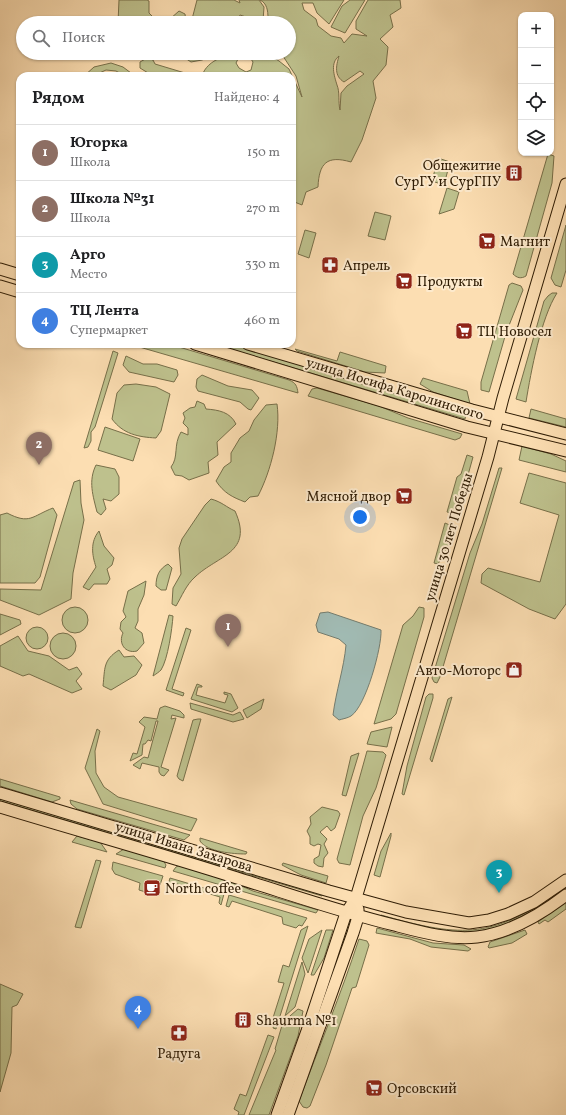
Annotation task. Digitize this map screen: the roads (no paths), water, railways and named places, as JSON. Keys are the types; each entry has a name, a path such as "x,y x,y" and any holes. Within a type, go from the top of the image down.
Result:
{"main road":[{"name":"улица 30 лет Победы","path":"277,1115 346,913 356,898 494,434 566,184"},
{"path":"0,269 16,274"},
{"path":"0,286 16,291"},
{"name":"улица Иосифа Каролинского","path":"208,348 367,396 404,409 494,434 566,451"},
{"name":"улица Иосифа Каролинского","path":"262,348 498,417 566,434"},
{"name":"улица Ивана Захарова","path":"0,793 406,912 469,923 489,920 508,914 534,902 566,880"},
{"name":"улица Ивана Захарова","path":"0,807 239,878 346,913 431,935 460,938 477,937 500,932 529,920 566,895"},
{"name":"улица 30 лет Победы","path":"288,1115 330,1001 358,916 356,898"}],"water":[{"path":"328,612 381,630 381,638 376,662 362,701 357,710 351,716 339,720 333,715 346,645 339,639 318,632 316,625 320,613"}],"place":[{"name":"Общежитие СурГУ и СурГПУ","path":"514,173"},
{"name":"Магнит","path":"487,241"},
{"name":"Апрель","path":"330,265"},
{"name":"Продукты","path":"404,281"},
{"name":"ТЦ Новосел","path":"464,331"},
{"name":"Школа №31","path":"39,465"},
{"name":"Мясной двор","path":"404,496"},
{"name":"Югорка","path":"228,647"},
{"name":"Авто-Моторс","path":"514,670"},
{"name":"North coffee","path":"152,888"},
{"name":"Арго","path":"499,893"},
{"name":"Shaurma №1","path":"243,1020"},
{"name":"ТЦ Лента","path":"138,1029"},
{"name":"Радуга","path":"179,1033"},
{"name":"Орсовский","path":"374,1088"}]}
